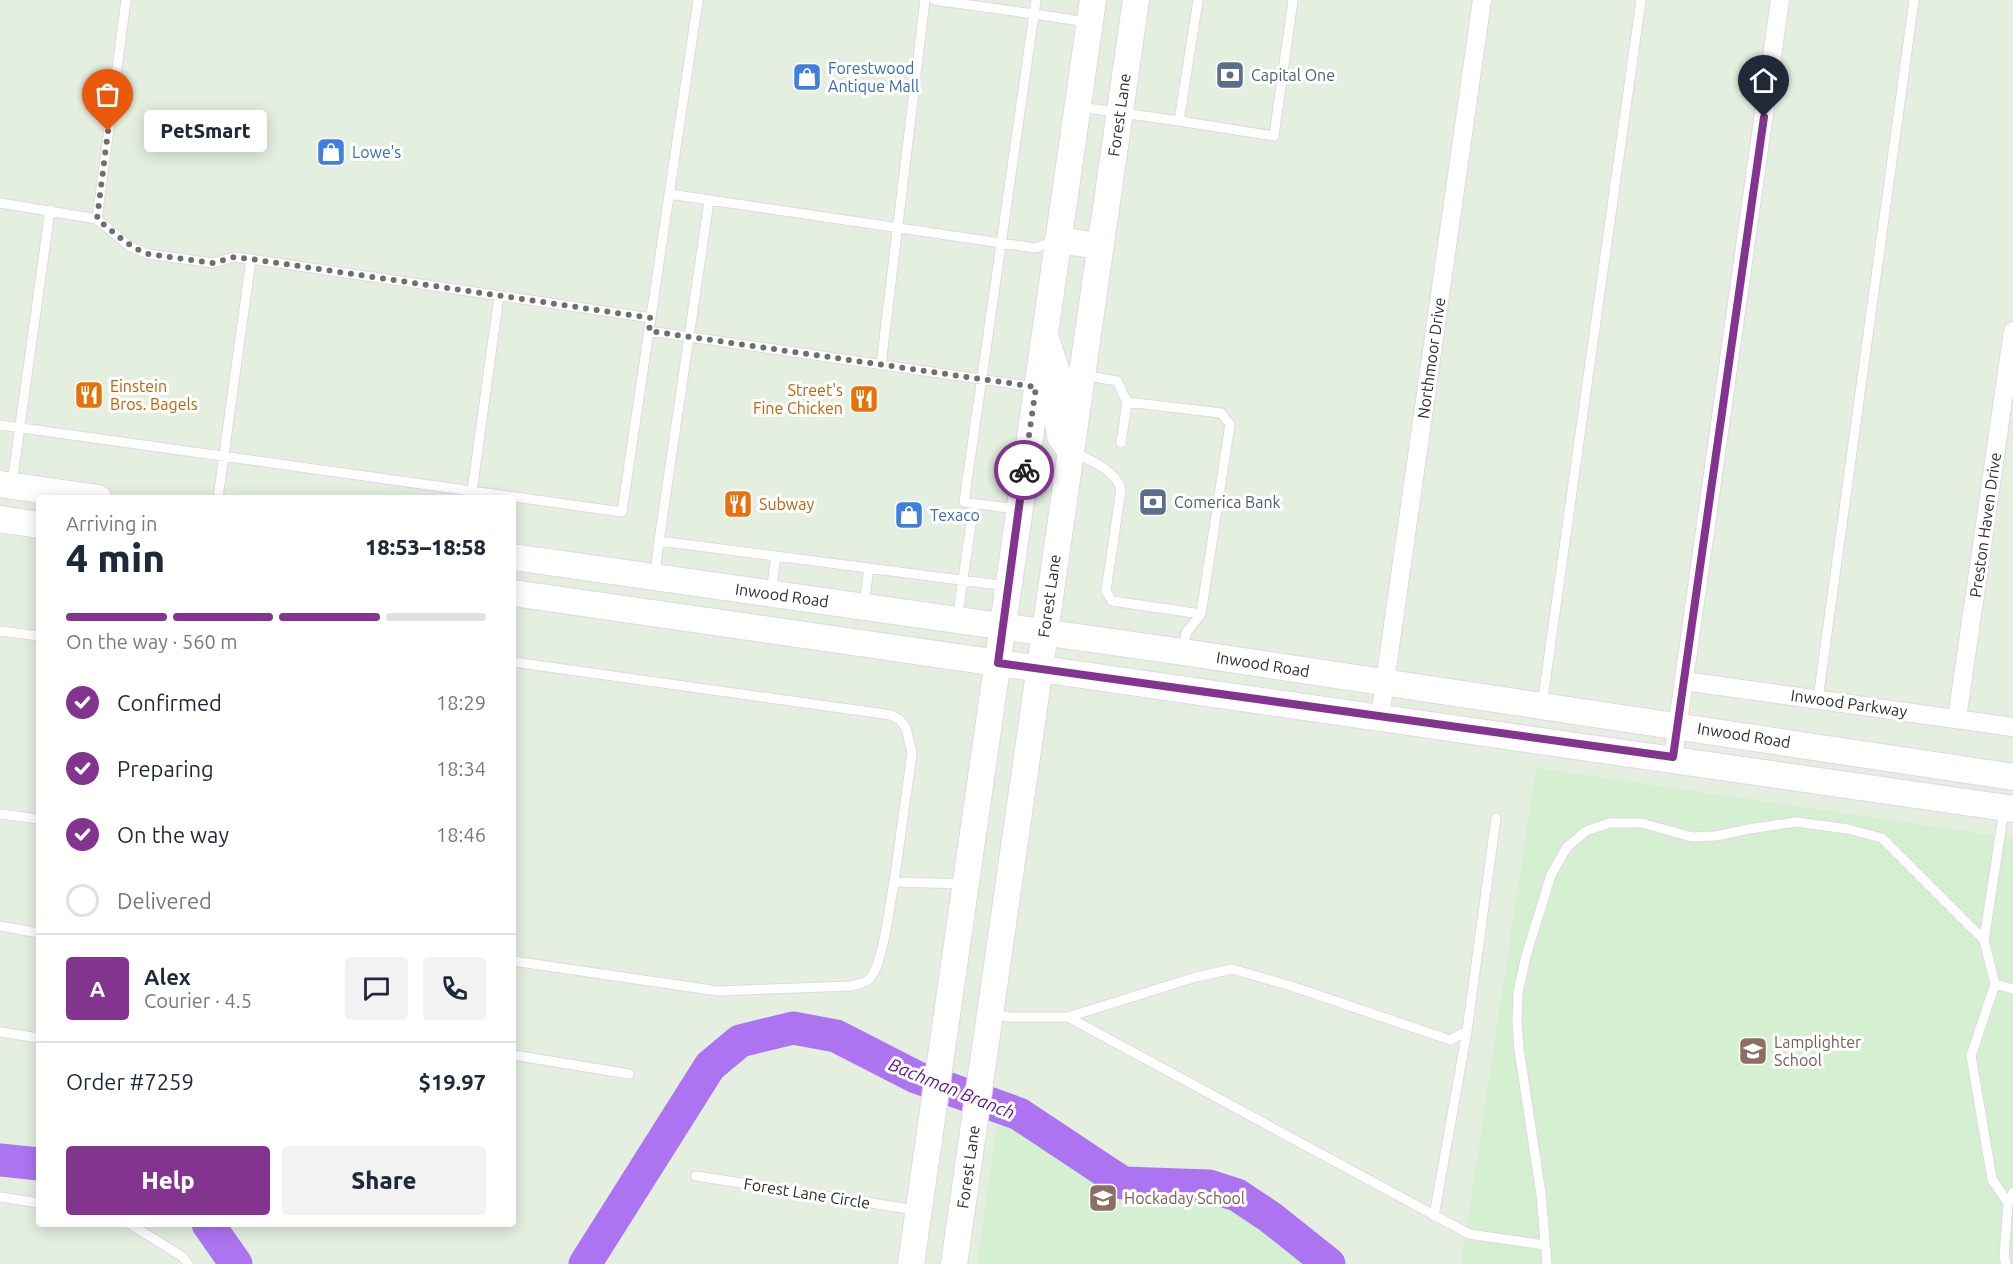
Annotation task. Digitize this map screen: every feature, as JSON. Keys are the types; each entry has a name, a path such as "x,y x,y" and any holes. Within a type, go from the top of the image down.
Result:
{"main road":[{"name":"Forest Lane","path":"954,1264 1136,0"},
{"path":"911,1264 1091,11"},
{"path":"1058,240 1100,246"},
{"path":"1044,333 1058,375 1057,415 1060,436 1070,450"},
{"path":"6,485 77,495"},
{"path":"0,519 36,525"},
{"name":"Inwood Road","path":"516,557 1183,652 2011,777"},
{"name":"Inwood Road","path":"516,594 1673,757 2009,808"},
{"path":"765,630 770,594"},
{"path":"2009,808 2011,777"}],"street":[{"name":"Northmoor Drive","path":"1380,717 1482,0"},
{"path":"1673,757 1780,0"},
{"name":"Preston Haven Drive","path":"1957,718 2013,331"},
{"name":"Inwood Parkway","path":"1684,681 2013,727"}],"lane":[{"path":"97,219 126,0"},
{"path":"516,499 622,512 698,0"},
{"path":"881,365 925,0"},
{"path":"934,0 964,2 1034,14 1091,11"},
{"path":"1019,510 964,502 1036,0"},
{"path":"1179,121 1198,0"},
{"path":"1078,106 1274,136 1293,0"},
{"path":"1542,705 1641,0"},
{"path":"1818,699 1914,0"},
{"path":"669,194 1035,248 1058,240"},
{"path":"655,577 709,201"},
{"path":"0,203 97,219 129,246 148,254 213,263 234,257 251,259 651,318"},
{"path":"6,485 19,428 50,210"},
{"path":"218,495 251,259"},
{"path":"0,425 472,494 499,296"},
{"path":"649,331 1036,387"},
{"path":"1081,374 1117,381 1127,402 1121,443"},
{"path":"1127,402 1221,413 1230,424 1201,614 1186,633 1183,652"},
{"path":"1070,450 1108,471 1117,479 1121,489 1106,591 1112,601 1201,614"},
{"path":"957,620 974,503"},
{"path":"659,541 1009,586"},
{"path":"770,594 776,556"},
{"path":"864,607 869,568"},
{"path":"0,631 36,636"},
{"path":"516,662 891,715 900,720 906,728 912,753 894,882 881,948 871,978 857,984 718,991 516,961"},
{"path":"2008,1203 1992,1179 1971,1056 1995,984 1984,940 2009,808"},
{"path":"0,814 36,819"},
{"path":"1434,1216 1467,1031 1496,818"},
{"path":"1547,1264 1541,1194 1519,1049 1518,993 1526,956 1551,875 1567,847 1586,831 1609,822 1641,823 1692,837 1716,836 1797,822 1848,829 1882,838 1984,940"},
{"path":"894,882 965,884"},
{"path":"0,926 36,932"},
{"path":"990,1014 1010,1017 1068,1017 1196,977 1232,969 1291,986 1450,1040 1467,1031"},
{"path":"1995,984 2013,989"},
{"path":"1068,1017 1469,1234 1545,1245"},
{"path":"0,1032 36,1038"},
{"path":"516,1055 629,1074"},
{"name":"Forest Lane Circle","path":"696,1176 918,1210"},
{"path":"1995,1264 2005,1260 2008,1203 2013,1192"},
{"path":"0,1197 36,1203"},
{"path":"135,1227 183,1257 188,1264"}],"shaded area":[{"name":"Lamplighter School","path":"1536,768 2013,838 2013,1264 1461,1264"},
{"name":"Hockaday School","path":"997,1125 1157,1172 1201,1188 1238,1208 1272,1238 1314,1264 977,1264"}],"waterway":[{"name":"Bachman Branch","path":"585,1264 710,1066 740,1041 793,1028 836,1036 916,1077 1019,1114 1123,1183 1209,1186 1237,1195 1270,1217 1329,1264"},
{"name":"Bachman Branch","path":"0,1160 36,1164"},
{"name":"Bachman Branch","path":"210,1227 236,1264"}],"way so far":[{"path":"108,131 97,219 129,246 139,251 213,263 234,257 251,259 651,318 649,331 1036,387 1024,470"}],"place":[{"name":"Capital One","path":"1230,75"},
{"name":"Forestwood Antique Mall","path":"807,77"},
{"name":"PetSmart","path":"108,131"},
{"name":"Lowe's","path":"331,152"},
{"name":"Einstein Bros. Bagels","path":"89,395"},
{"name":"Street's Fine Chicken","path":"864,399"},
{"name":"Comerica Bank","path":"1153,502"},
{"name":"Subway","path":"738,504"},
{"name":"Texaco","path":"909,515"},
{"name":"Lamplighter School","path":"1753,1051"},
{"name":"Hockaday School","path":"1103,1198"}],"route":[{"path":"1024,470 998,663 1673,757 1764,117"}]}
